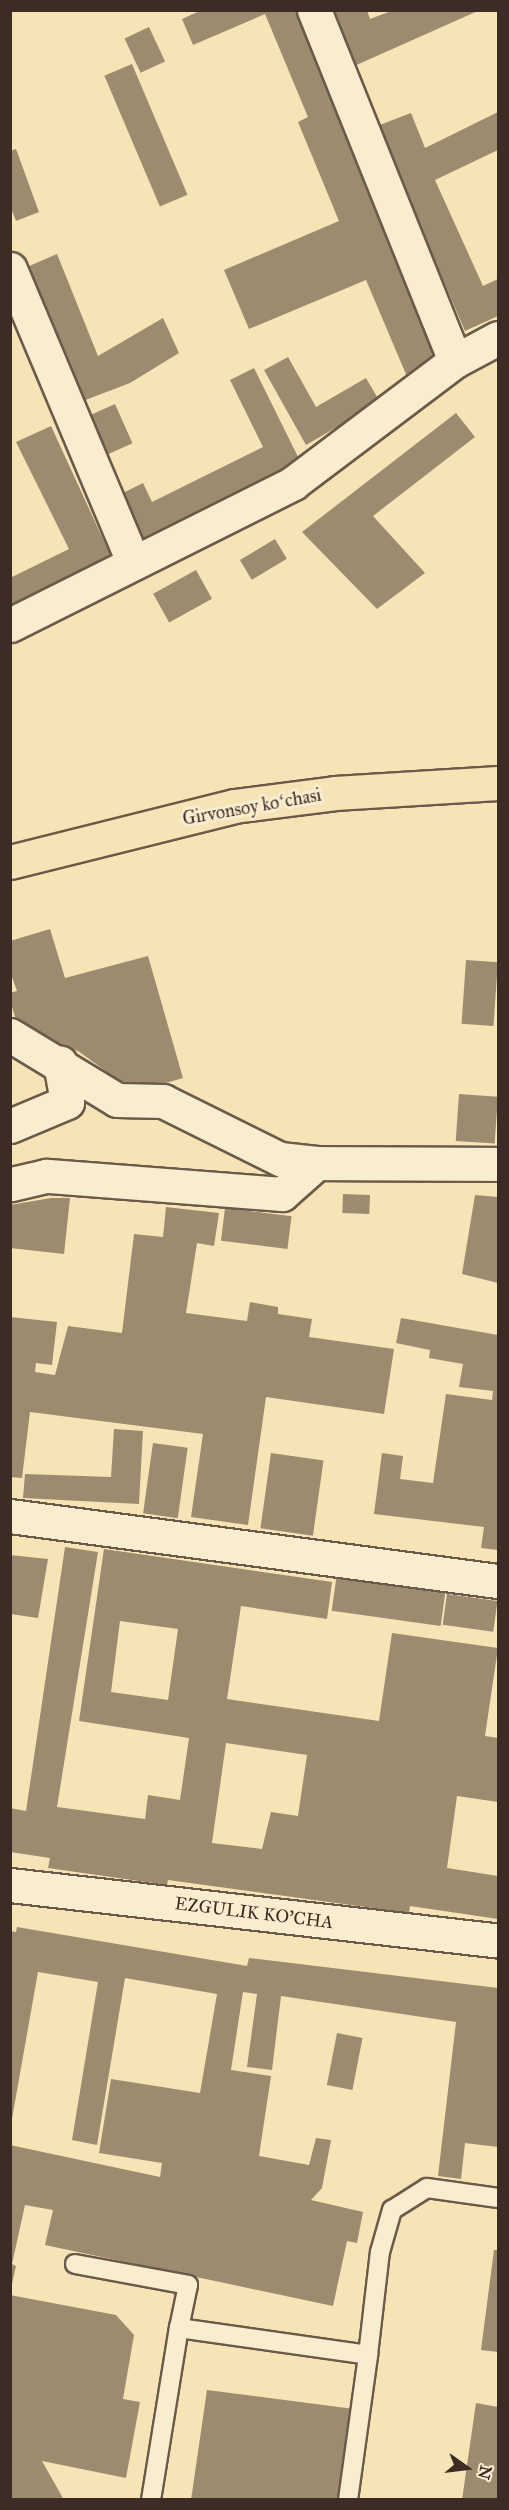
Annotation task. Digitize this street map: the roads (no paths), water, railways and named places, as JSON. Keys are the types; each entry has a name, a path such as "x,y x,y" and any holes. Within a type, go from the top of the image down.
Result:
{"main road":[{"name":"Girvonsoy koʻchasi","path":"10,862 234,806 346,792 498,783"}],"street":[{"path":"314,10 455,361"},
{"path":"10,269 133,561"},
{"path":"10,625 133,561 293,483 455,361 498,338"},
{"path":"10,1035 60,1063 117,1100 163,1101 280,1159 317,1163 498,1164"},
{"path":"10,1126 67,1102 60,1063"},
{"path":"10,1184 46,1176 282,1194 317,1163"},
{"path":"10,1516 498,1581"},
{"name":"EZGULIK KO'CHA","path":"10,1884 498,1941"}],"lane":[{"path":"348,2499 380,2252 392,2210 427,2188 498,2198"},
{"path":"75,2264 188,2285 152,2499"},
{"path":"179,2328 368,2355"}]}
